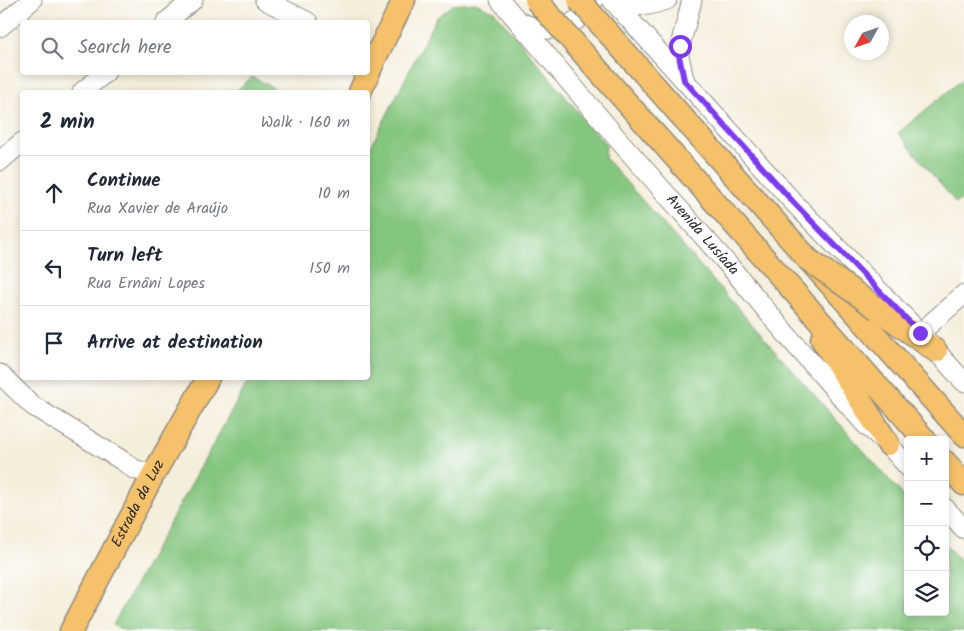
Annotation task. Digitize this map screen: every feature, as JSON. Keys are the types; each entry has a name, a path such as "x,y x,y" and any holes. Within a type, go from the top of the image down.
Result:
{"main road":[{"path":"371,56 404,0"},
{"name":"Avenida Lusíada","path":"536,0 780,276 837,350 921,436"},
{"path":"579,0 806,258 872,317 964,435"},
{"path":"361,90 365,75"},
{"path":"872,317 936,351"},
{"path":"837,350 888,444"},
{"name":"Estrada da Luz","path":"71,631 153,475 207,380"},
{"path":"949,467 964,484"}],"street":[{"path":"0,27 32,0"},
{"path":"168,20 192,0"},
{"path":"265,0 304,20"},
{"name":"Avenida Lusíada","path":"500,0 616,137 732,269 792,342 866,424 888,444 904,462"},
{"path":"517,21 531,28 546,30 560,28 574,22 586,13 594,0"},
{"path":"615,4 649,5 667,0"},
{"path":"684,80 679,56 692,0"},
{"path":"615,4 795,204 920,333 964,382"},
{"path":"84,90 102,75"},
{"path":"0,161 20,144"},
{"path":"920,333 964,294"},
{"path":"1,381 33,406 134,469 153,475"},
{"path":"949,512 964,529"}],"green space":[{"path":"475,3 494,11 606,145 605,158 904,496 904,616 949,616 949,548 964,565 964,631 126,631 113,625 249,380 370,380 370,148 436,18 453,5"},
{"path":"252,77 276,89 275,90 237,90"},
{"path":"964,78 964,197 956,203 898,133"}],"route":[{"path":"680,46 680,66 684,80 795,204 920,333"}]}
